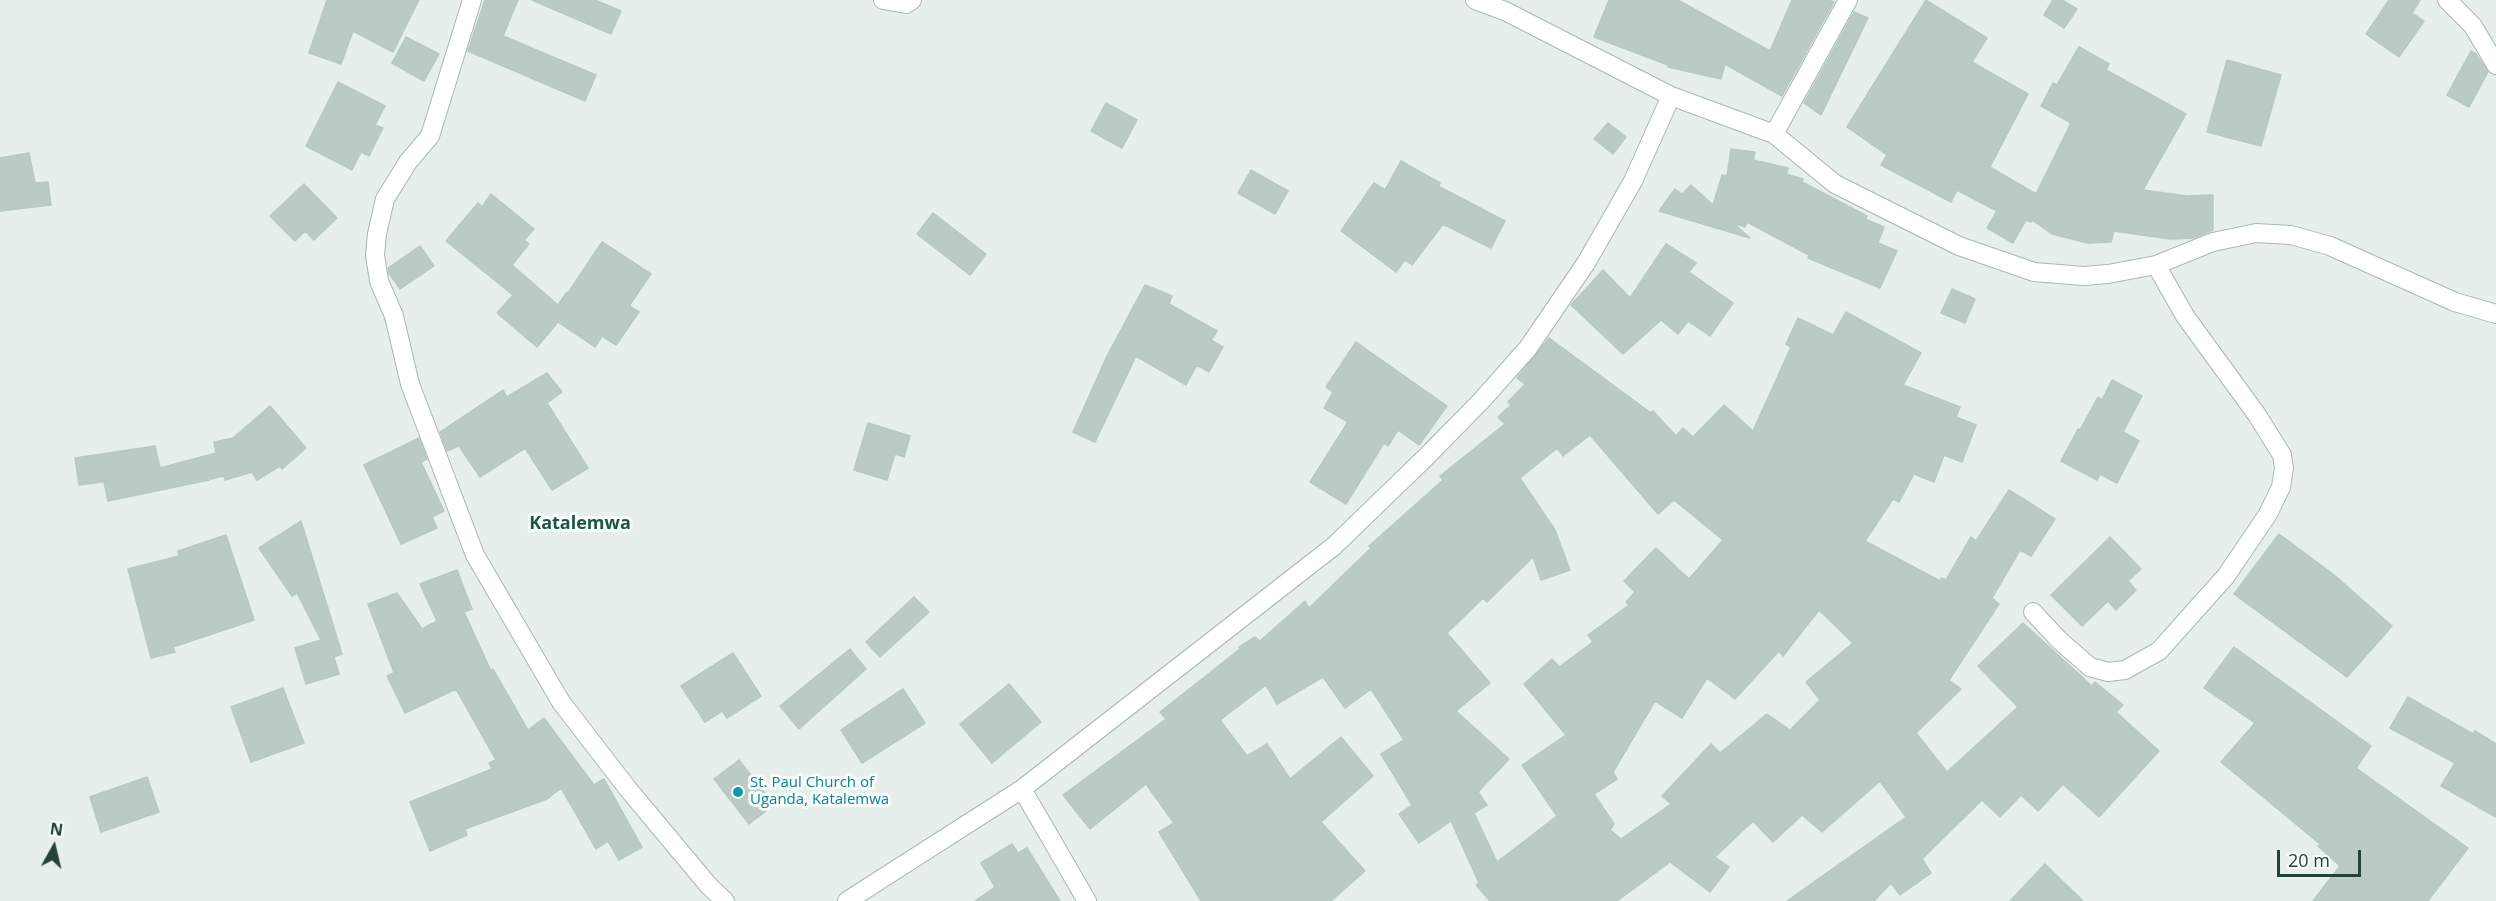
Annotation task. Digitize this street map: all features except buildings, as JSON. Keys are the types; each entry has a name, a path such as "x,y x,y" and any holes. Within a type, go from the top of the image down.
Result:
{"street":[{"path":"472,0 430,135 408,162 385,199 376,244 379,281 394,316 410,384 475,555 561,702 650,815 709,886 725,901"},
{"path":"883,0 906,4 912,0"},
{"path":"1475,0 1507,5 1671,96 1774,134 1835,184 1959,246 2034,272 2084,276 2108,274 2156,264 2213,242 2256,233 2291,235 2330,246 2455,302 2496,314"},
{"path":"1774,134 1848,0"},
{"path":"2447,0 2473,26 2496,65"},
{"path":"847,901 1022,789 1334,546 1482,400 1528,348 1586,262 1633,181 1671,96"},
{"path":"2033,612 2090,667 2108,672 2125,670 2159,651 2226,576 2268,514 2281,486 2284,468 2282,455 2257,415 2185,316 2156,264"},
{"path":"1022,789 1088,901"}],"place":[{"name":"St. Paul Church of Uganda, Katalemwa","path":"738,792"}],"district":[{"name":"Katalemwa","path":"580,524"}]}
